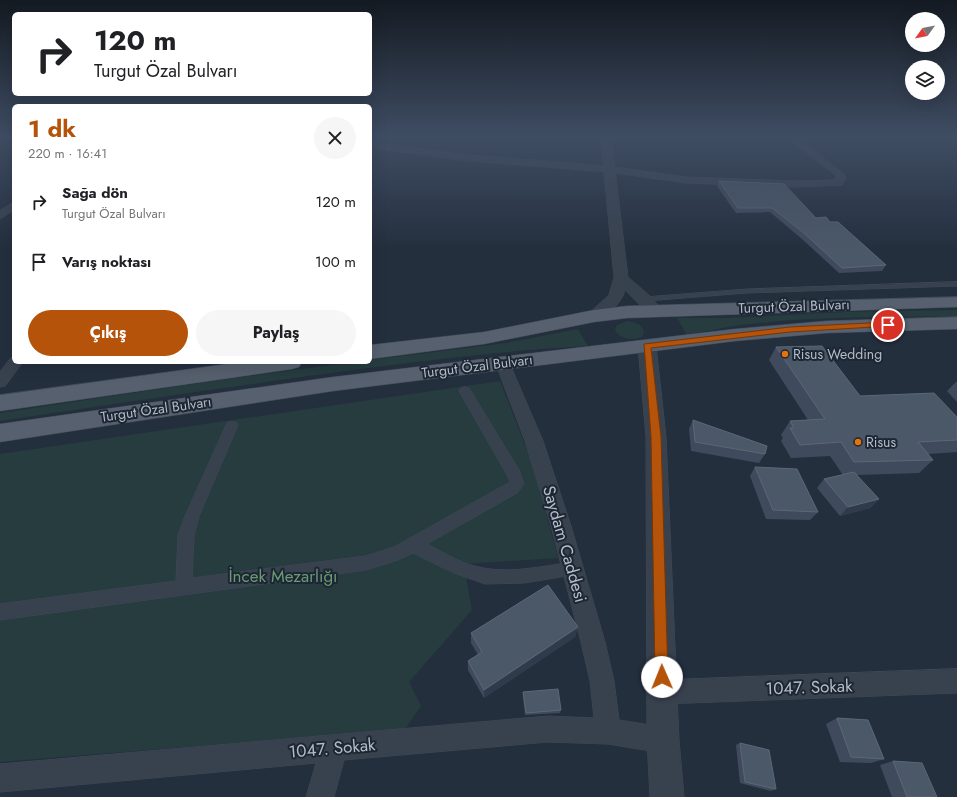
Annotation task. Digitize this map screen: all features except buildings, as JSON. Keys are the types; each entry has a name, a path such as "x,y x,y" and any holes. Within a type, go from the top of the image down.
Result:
{"main road":[{"name":"Turgut Özal Bulvarı","path":"372,352 484,338 594,316 627,312 650,305 957,302"},
{"path":"627,312 645,315 653,319 662,329 660,340 647,346 628,345 620,342 608,332 606,326 608,321 619,313 627,312"},
{"name":"Turgut Özal Bulvarı","path":"0,433 229,398 502,362 790,330 957,323"},
{"name":"Turgut Özal Bulvarı","path":"0,403 278,364"}],"street":[{"path":"594,316 616,296 621,278 609,174"},
{"path":"640,174 694,180 796,184 839,183 841,178 839,174"},
{"path":"0,216 12,207"},
{"path":"621,278 650,305"},
{"path":"647,346 656,437 663,740 667,797"},
{"name":"Saydam Caddesi","path":"502,362 534,441 574,569 602,681 608,731"},
{"path":"0,382 14,364"},
{"path":"0,612 366,563 383,559 413,545 512,489 517,484 514,474 465,391"},
{"path":"184,587 186,535 192,516 232,425"},
{"path":"413,545 475,574 486,576 502,577 574,569"},
{"name":"1047. Sokak","path":"662,692 957,681"},
{"name":"1047. Sokak","path":"0,778 548,729 608,731 663,740"},
{"path":"320,797 334,748"}],"lane":[{"path":"650,305 747,291 957,284"}],"green space":[{"path":"957,310 957,316 853,317 776,321 742,325 687,335 677,318 726,318 846,312"},
{"path":"627,321 635,323 641,327 644,331 642,337 630,339 617,333 615,330 617,325"},
{"path":"578,329 588,346 499,353 382,366 0,421 0,413 232,378 340,364 372,364 372,360 506,343"},
{"name":"İncek Mezarlığı","path":"500,381 534,468 558,558 464,564 472,610 409,682 421,706 405,729 0,762 0,454"}],"place":[{"name":"Risus Wedding","path":"785,354"},
{"name":"Risus","path":"858,442"}],"route":[{"path":"662,677 656,437 647,346 790,330 888,325"}]}
